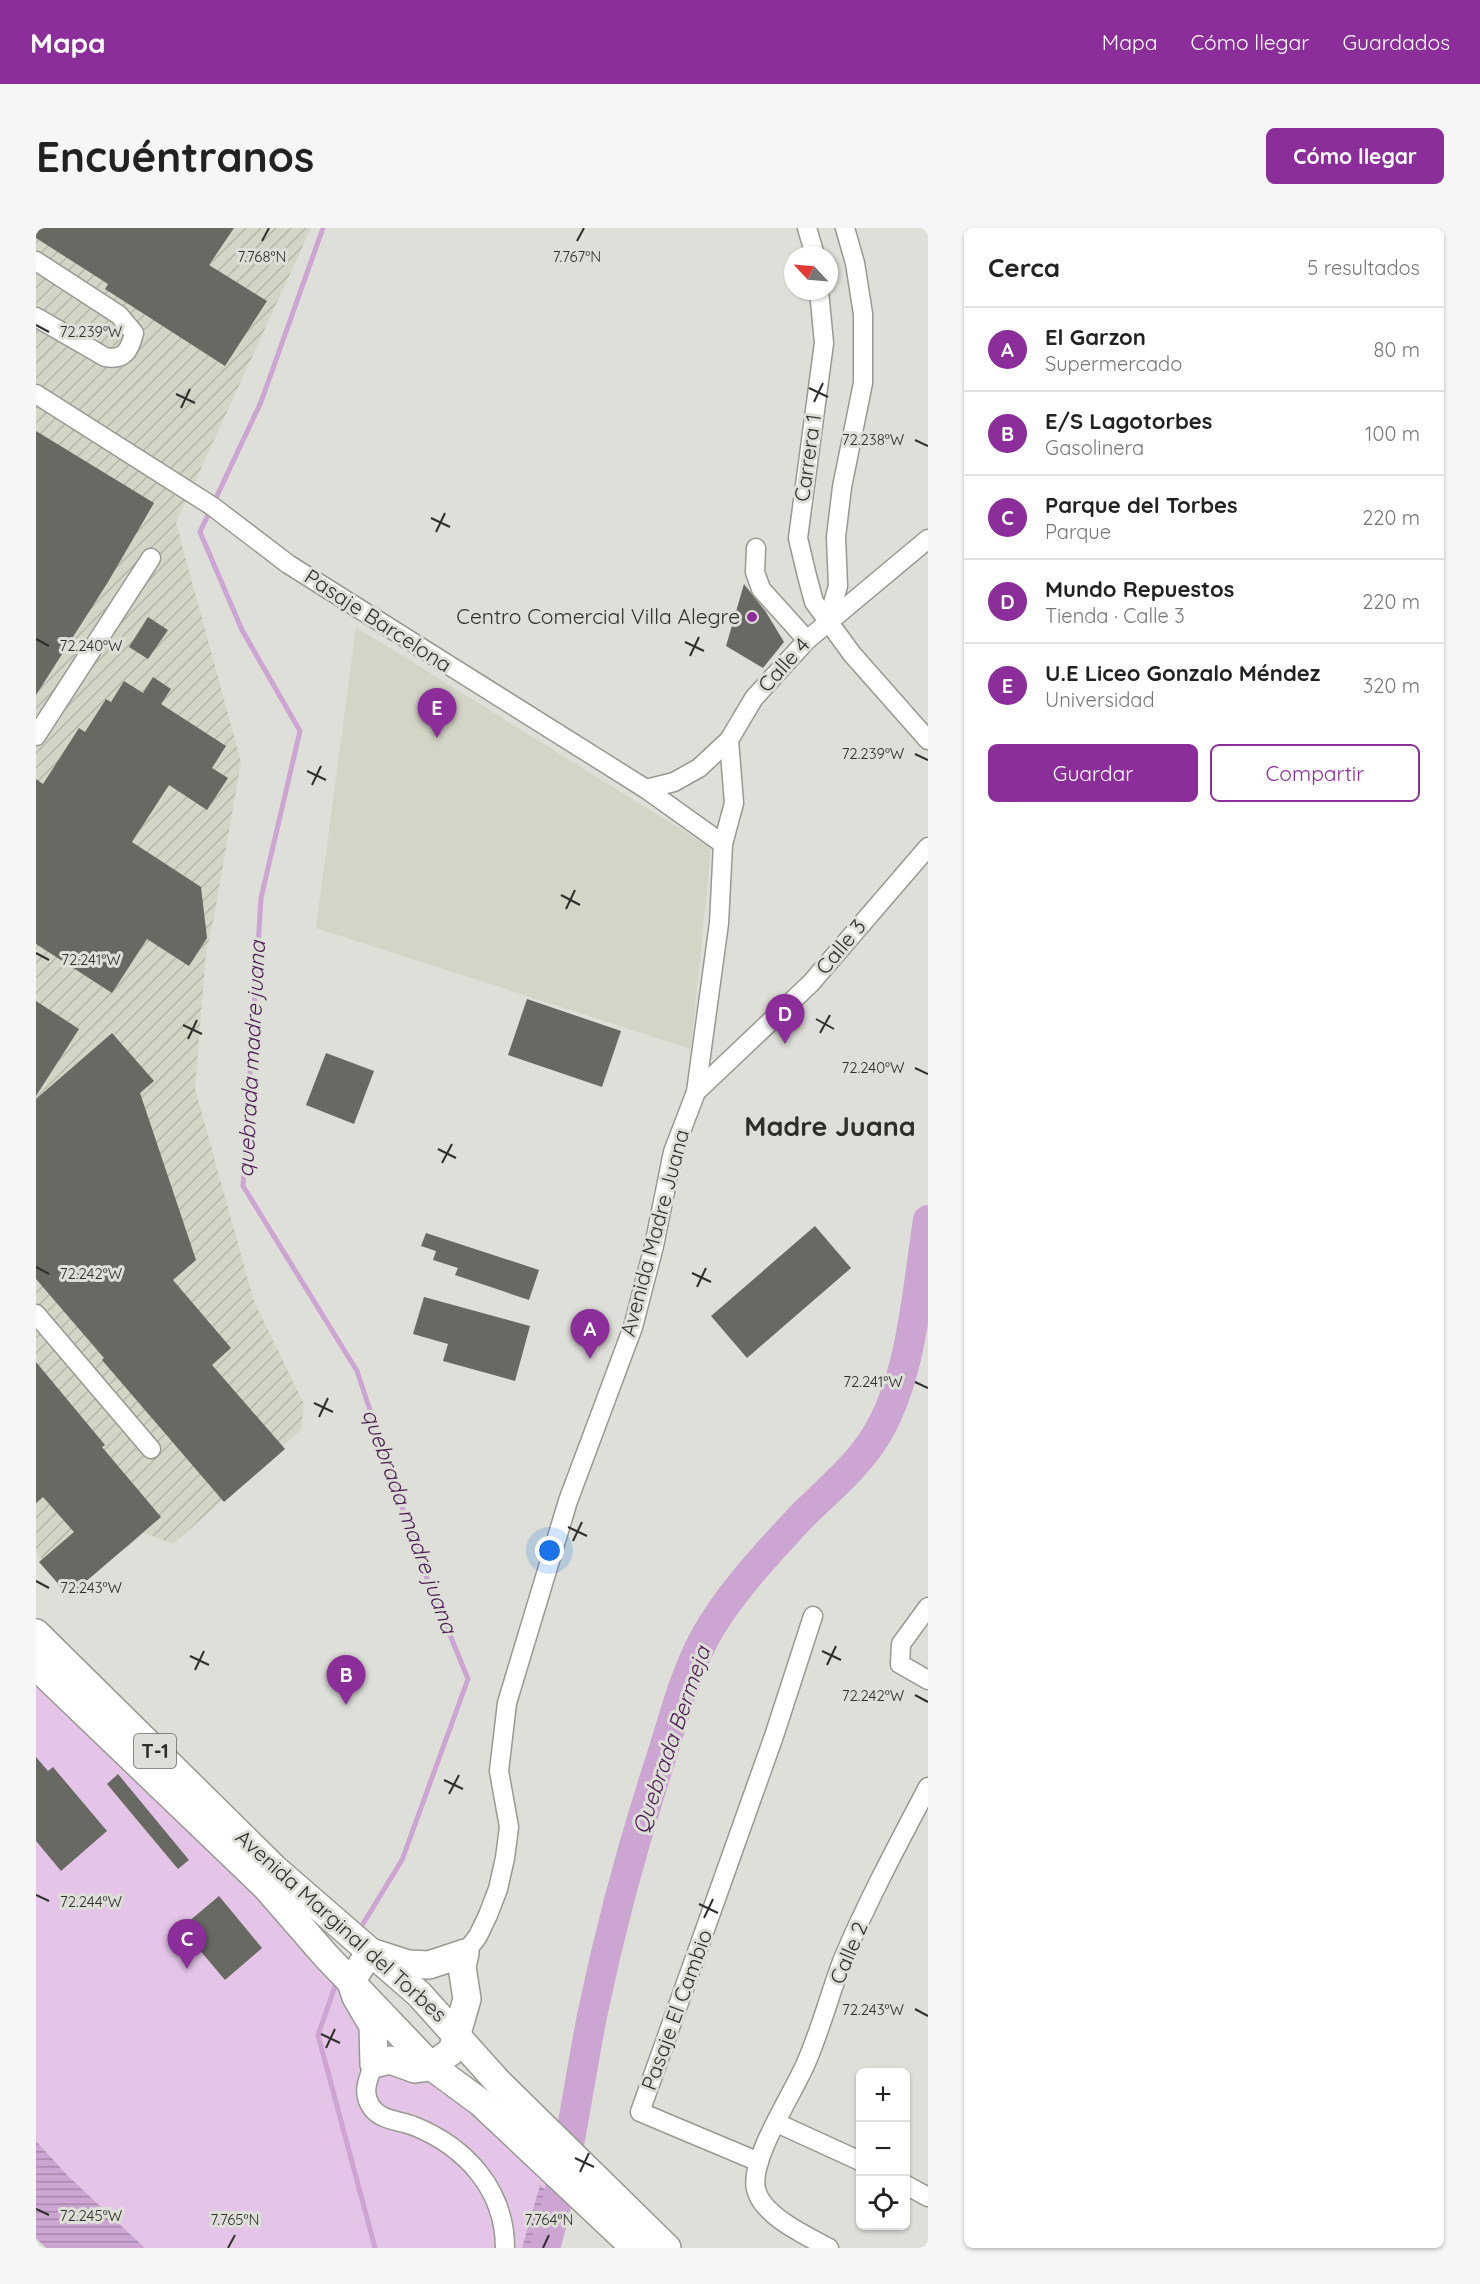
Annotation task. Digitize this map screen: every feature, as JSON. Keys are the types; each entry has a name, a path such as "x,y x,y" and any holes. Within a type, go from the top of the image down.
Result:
{"highway":[{"name":"Avenida Marginal del Torbes","path":"36,1633 275,1869 374,1953 457,2033 498,2082 529,2131 608,2222 635,2248"},
{"name":"Avenida Marginal del Torbes","path":"36,1666 266,1887 351,1982 431,2066 480,2102 529,2131 611,2194 667,2248"},
{"path":"374,1953 408,1964 429,1965 465,1953 462,1966 467,1999 452,2051 431,2066 415,2069 390,2060 374,2064 373,2026 356,1997 351,1982 364,1961 374,1953"}],"street":[{"path":"807,228 813,246"},
{"path":"828,620 838,586 836,537 842,487 854,438 864,373 862,314 855,263 845,228"},
{"path":"36,261 119,315 134,333 130,349 114,359 105,357 36,317"},
{"name":"Carrera 1","path":"820,300 824,343 798,538 814,602 852,654 928,740"},
{"name":"Pasaje Barcelona","path":"36,394 212,506 288,564 645,789 723,844"},
{"name":"Calle 4","path":"645,789 674,782 699,768 729,740 754,698 807,640 828,620 928,539"},
{"path":"756,548 755,572 760,589 807,640"},
{"path":"36,736 151,558"},
{"name":"Avenida Madre Juana","path":"465,1953 478,1936 488,1915 498,1889 505,1858 509,1827 499,1771 507,1703 568,1501 633,1327 652,1255 673,1152 696,1092 718,923 723,844 734,803 729,740"},
{"name":"Calle 3","path":"696,1092 811,983 928,847"},
{"path":"36,1314 151,1449"},
{"path":"928,1607 902,1644 900,1664 928,1680"},
{"name":"Pasaje El Cambio","path":"759,2162 640,2112 774,1736 813,1616"},
{"name":"Calle 2","path":"759,2162 806,2063 843,1960 928,1787"},
{"path":"374,2064 366,2086 367,2099 372,2108 384,2117 430,2133 477,2169 491,2188 500,2210 505,2248"},
{"path":"777,2123 856,2160"},
{"path":"759,2162 756,2189 764,2202 786,2224 829,2248"},
{"path":"910,2186 927,2192"}],"shaded area":[{"path":"36,228 311,228 176,523 241,762 206,951 195,1089 254,1301 304,1404 301,1430 173,1544 144,1533 73,1592 36,1553"},
{"path":"356,627 711,848 691,1049 316,928"},
{"path":"36,1666 558,2178 552,2197 540,2185 522,2248 145,2248 68,2176 36,2141"},
{"path":"36,2141 68,2176 145,2248 46,2248 36,2238"},
{"path":"540,2185 566,2209 555,2248 522,2248"}],"building":[{"path":"36,228 234,228 209,265 267,301 225,366 105,289 108,284 36,238"},
{"path":"36,431 154,503 108,582 36,695"},
{"name":"Centro Comercial Villa Alegre","path":"744,584 766,612 784,642 763,668 726,646"},
{"path":"148,617 168,630 148,659 129,647"},
{"path":"153,677 171,689 161,704 226,746 212,768 228,778 207,810 169,785 132,842 201,887 207,938 189,966 147,939 112,993 36,944 36,779 43,784 79,728 85,732 106,699 111,702 124,681 143,693"},
{"path":"527,999 621,1031 602,1087 508,1055"},
{"path":"36,1001 79,1029 36,1096"},
{"path":"112,1033 154,1081 140,1093 196,1260 173,1280 231,1348 212,1365 285,1449 224,1502 36,1279 36,1099"},
{"path":"326,1053 374,1071 354,1124 306,1105"},
{"path":"815,1226 851,1268 747,1358 711,1316"},
{"path":"426,1233 539,1270 529,1300 455,1275 458,1268 433,1260 436,1251 421,1246"},
{"path":"424,1297 530,1326 515,1381 443,1361 448,1344 413,1334"},
{"path":"36,1362 105,1445 102,1447 161,1517 69,1596 39,1562 74,1532 43,1497 36,1503"},
{"path":"36,1757 48,1771 53,1767 107,1831 61,1871 36,1841"},
{"path":"118,1774 189,1860 178,1869 107,1784"},
{"path":"219,1896 262,1948 225,1980 181,1928"}],"waterway":[{"name":"quebrada madre juana","path":"323,228 261,402 200,532 242,630 300,731 261,898 243,1186 357,1371 420,1561 468,1679 402,1860 358,1932"},
{"name":"Quebrada Bermeja","path":"545,2248 560,2191 599,1983 623,1885 686,1681 704,1639 736,1590 802,1516 856,1462 872,1442 885,1418 896,1392 911,1335 928,1220"},
{"name":"quebrada madre juana","path":"338,1978 318,2035 375,2248"}],"place":[{"name":"Centro Comercial Villa Alegre","path":"752,617"},
{"name":"U.E Liceo Gonzalo Méndez","path":"437,738"},
{"name":"Mundo Repuestos","path":"785,1044"},
{"name":"El Garzon","path":"590,1359"},
{"name":"E/S Lagotorbes","path":"346,1705"},
{"name":"Parque del Torbes","path":"187,1969"}],"district":[{"name":"Madre Juana","path":"830,1127"}]}
